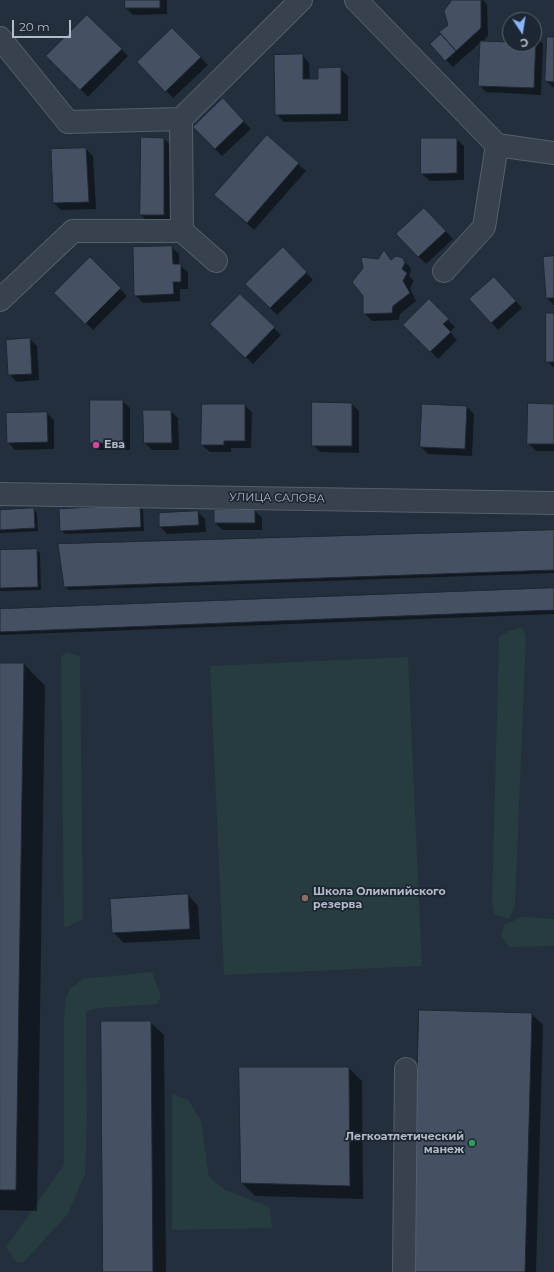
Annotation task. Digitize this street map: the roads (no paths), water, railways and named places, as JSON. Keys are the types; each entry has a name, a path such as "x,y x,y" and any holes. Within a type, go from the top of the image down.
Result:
{"street":[{"path":"0,38 68,122 181,119 301,0"},
{"path":"356,0 497,146 554,153"},
{"path":"181,119 182,231"},
{"path":"444,271 484,227 497,146"},
{"path":"0,300 73,231 182,231 216,260"},
{"name":"УЛИЦА САЛОВА","path":"0,494 554,502"},
{"path":"404,1272 406,1069"}],"place":[{"name":"Ева","path":"96,445"},
{"name":"Школа Олимпийского резерва","path":"305,898"},
{"name":"Легкоатлетический манеж","path":"472,1143"}]}
